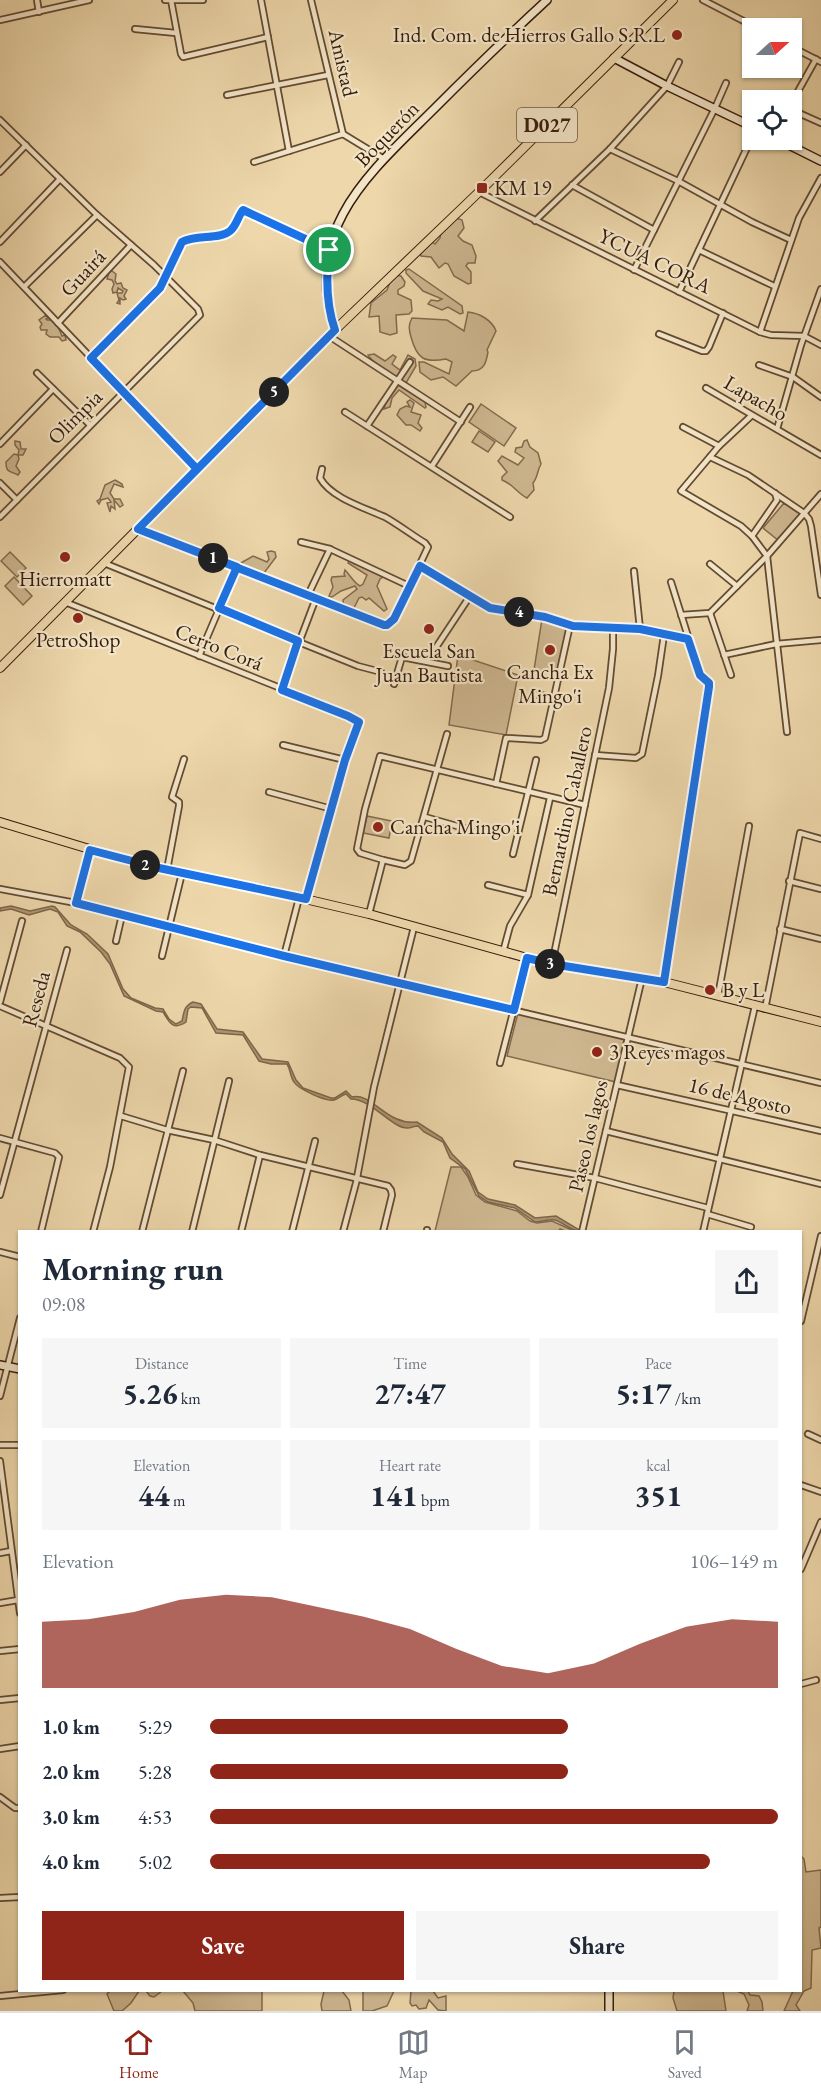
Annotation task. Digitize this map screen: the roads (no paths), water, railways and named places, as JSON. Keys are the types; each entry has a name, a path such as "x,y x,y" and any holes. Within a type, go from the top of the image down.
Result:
{"main road":[{"name":"D027","path":"0,668 332,333 479,192 673,0"},
{"path":"0,822 90,850 167,870 369,914 527,958 664,982 821,1022"}],"street":[{"path":"37,0 39,12"},
{"path":"0,20 89,0"},
{"path":"165,0 203,0"},
{"path":"261,0 289,151"},
{"name":"Amistad","path":"311,0 343,134"},
{"name":"Boquerón","path":"332,333 327,277 329,250 350,199 384,159 505,38 547,0"},
{"path":"703,0 742,21"},
{"path":"171,1 181,54 187,57 268,37"},
{"path":"135,29 176,33"},
{"path":"799,90 818,60 802,52"},
{"path":"614,58 742,122"},
{"path":"536,221 610,149 667,86 680,62"},
{"path":"227,94 328,75"},
{"path":"634,270 726,83"},
{"path":"802,114 821,123"},
{"path":"0,120 60,180 165,278"},
{"path":"254,162 343,134 384,159"},
{"path":"0,172 26,145"},
{"path":"610,149 678,181 791,240"},
{"path":"679,292 746,150"},
{"path":"799,150 821,161"},
{"path":"760,332 799,218 821,178"},
{"path":"0,242 60,180"},
{"path":"572,185 654,230"},
{"name":"YCUA CORA","path":"479,192 760,332 771,335 804,336 821,345"},
{"path":"91,358 160,288 182,242 189,238 222,235 229,232 237,223 243,210 329,250"},
{"path":"24,287 97,215"},
{"name":"Guairá","path":"58,323 131,245"},
{"path":"699,250 774,286"},
{"path":"0,262 197,469"},
{"name":"Olimpia","path":"0,517 200,315 198,309 165,278"},
{"path":"777,429 804,336 821,289"},
{"path":"659,334 705,351 709,347 723,313"},
{"path":"332,333 461,422"},
{"path":"367,426 410,362"},
{"path":"759,365 793,377 821,398"},
{"path":"37,373 90,425"},
{"name":"Lapacho","path":"706,388 821,455"},
{"path":"0,444 53,389"},
{"path":"432,466 470,407"},
{"path":"345,412 510,517"},
{"path":"751,416 719,446 684,486 681,493 741,526 767,556 787,732"},
{"path":"683,427 719,446"},
{"path":"710,457 748,475 804,513 809,519 821,595"},
{"path":"138,529 387,625 394,619 428,549 425,543 386,518 358,507 329,488 320,478 322,470"},
{"path":"0,483 16,500"},
{"path":"752,536 777,500 776,493"},
{"path":"681,615 710,613 767,556 821,494"},
{"path":"301,542 330,549 409,586"},
{"path":"308,595 330,549"},
{"path":"104,563 358,666 381,672"},
{"path":"710,564 737,586"},
{"path":"420,566 490,608 545,617 570,625 640,629 688,639"},
{"path":"199,657 237,567"},
{"path":"634,571 640,629"},
{"path":"664,982 709,687 709,683 700,675 671,582"},
{"path":"427,661 470,596"},
{"path":"282,690 298,641 316,598"},
{"name":"Cerro Corá","path":"65,602 359,722 345,760"},
{"path":"710,613 731,675"},
{"path":"496,784 507,738 541,740 545,738 570,625"},
{"name":"Bernardino Caballero","path":"552,964 609,688 613,628"},
{"path":"595,755 636,758 642,754 664,635"},
{"path":"724,655 776,644 821,640"},
{"path":"394,684 402,657 448,666"},
{"path":"533,694 554,696"},
{"path":"447,734 437,768 425,817 409,864 360,853 357,849 364,813 381,756 437,768 585,805"},
{"path":"283,745 345,760 332,809 284,956"},
{"path":"167,870 179,806 179,802 172,797 184,759"},
{"path":"513,854 536,760"},
{"path":"269,792 332,809"},
{"path":"503,952 510,926 528,895 550,798"},
{"path":"425,817 478,832"},
{"path":"718,996 749,826"},
{"path":"765,1009 800,833 821,839"},
{"path":"76,903 90,850"},
{"path":"369,914 383,860"},
{"path":"162,956 182,873"},
{"path":"789,881 821,889"},
{"path":"488,885 528,895"},
{"path":"0,889 76,903 284,956 821,1083"},
{"path":"116,941 122,915"},
{"path":"22,921 0,1004 127,1062 130,1073 93,1230"},
{"path":"344,1230 357,1178 372,1097 414,927"},
{"path":"780,929 821,939"},
{"name":"Reseda","path":"0,1195 67,950"},
{"path":"500,1064 527,958"},
{"name":"Paseo los lagos","path":"582,1230 642,978"},
{"path":"703,1230 755,1006"},
{"path":"142,1230 183,1071"},
{"path":"192,1230 229,1081"},
{"name":"16 de Agosto","path":"617,1084 821,1131"},
{"path":"121,1116 167,1130 214,1140 260,1155 388,1186 392,1195 383,1230"},
{"path":"606,1131 821,1184"},
{"path":"0,1138 58,1154 59,1160 42,1230"},
{"path":"292,1230 315,1140"},
{"path":"242,1230 260,1155"},
{"path":"517,1164 595,1178 707,1211 751,1227"},
{"path":"802,1317 821,1236"},
{"path":"0,1252 18,1256"},
{"path":"802,1285 809,1287"},
{"path":"0,1396 4,1365 18,1323"},
{"path":"808,1434 821,1440"},
{"path":"0,1445 18,1445"},
{"path":"0,1461 2,1504 18,1600 0,1603"},
{"path":"802,1485 821,1492"},
{"path":"802,1567 821,1522"},
{"path":"0,1553 11,1551"},
{"path":"0,1651 18,1649"},
{"path":"802,1684 816,1680"},
{"path":"0,1700 18,1698"},
{"path":"0,1749 18,1746"},
{"path":"0,1797 18,1808"},
{"path":"0,1899 18,1897"},
{"path":"0,1996 42,1992"},
{"path":"609,1992 609,2011"}],"place":[{"name":"Ind. Com. de Hierros Gallo S.R.L","path":"677,35"},
{"name":"KM 19","path":"482,188"},
{"name":"Hierromatt","path":"65,557"},
{"name":"PetroShop","path":"78,618"},
{"name":"Escuela San Juan Bautista","path":"429,629"},
{"name":"Cancha Ex Mingo'i","path":"550,650"},
{"name":"Cancha Mingo'i","path":"378,827"},
{"name":"B y L","path":"710,990"},
{"name":"3 Reyes magos","path":"597,1052"}]}
